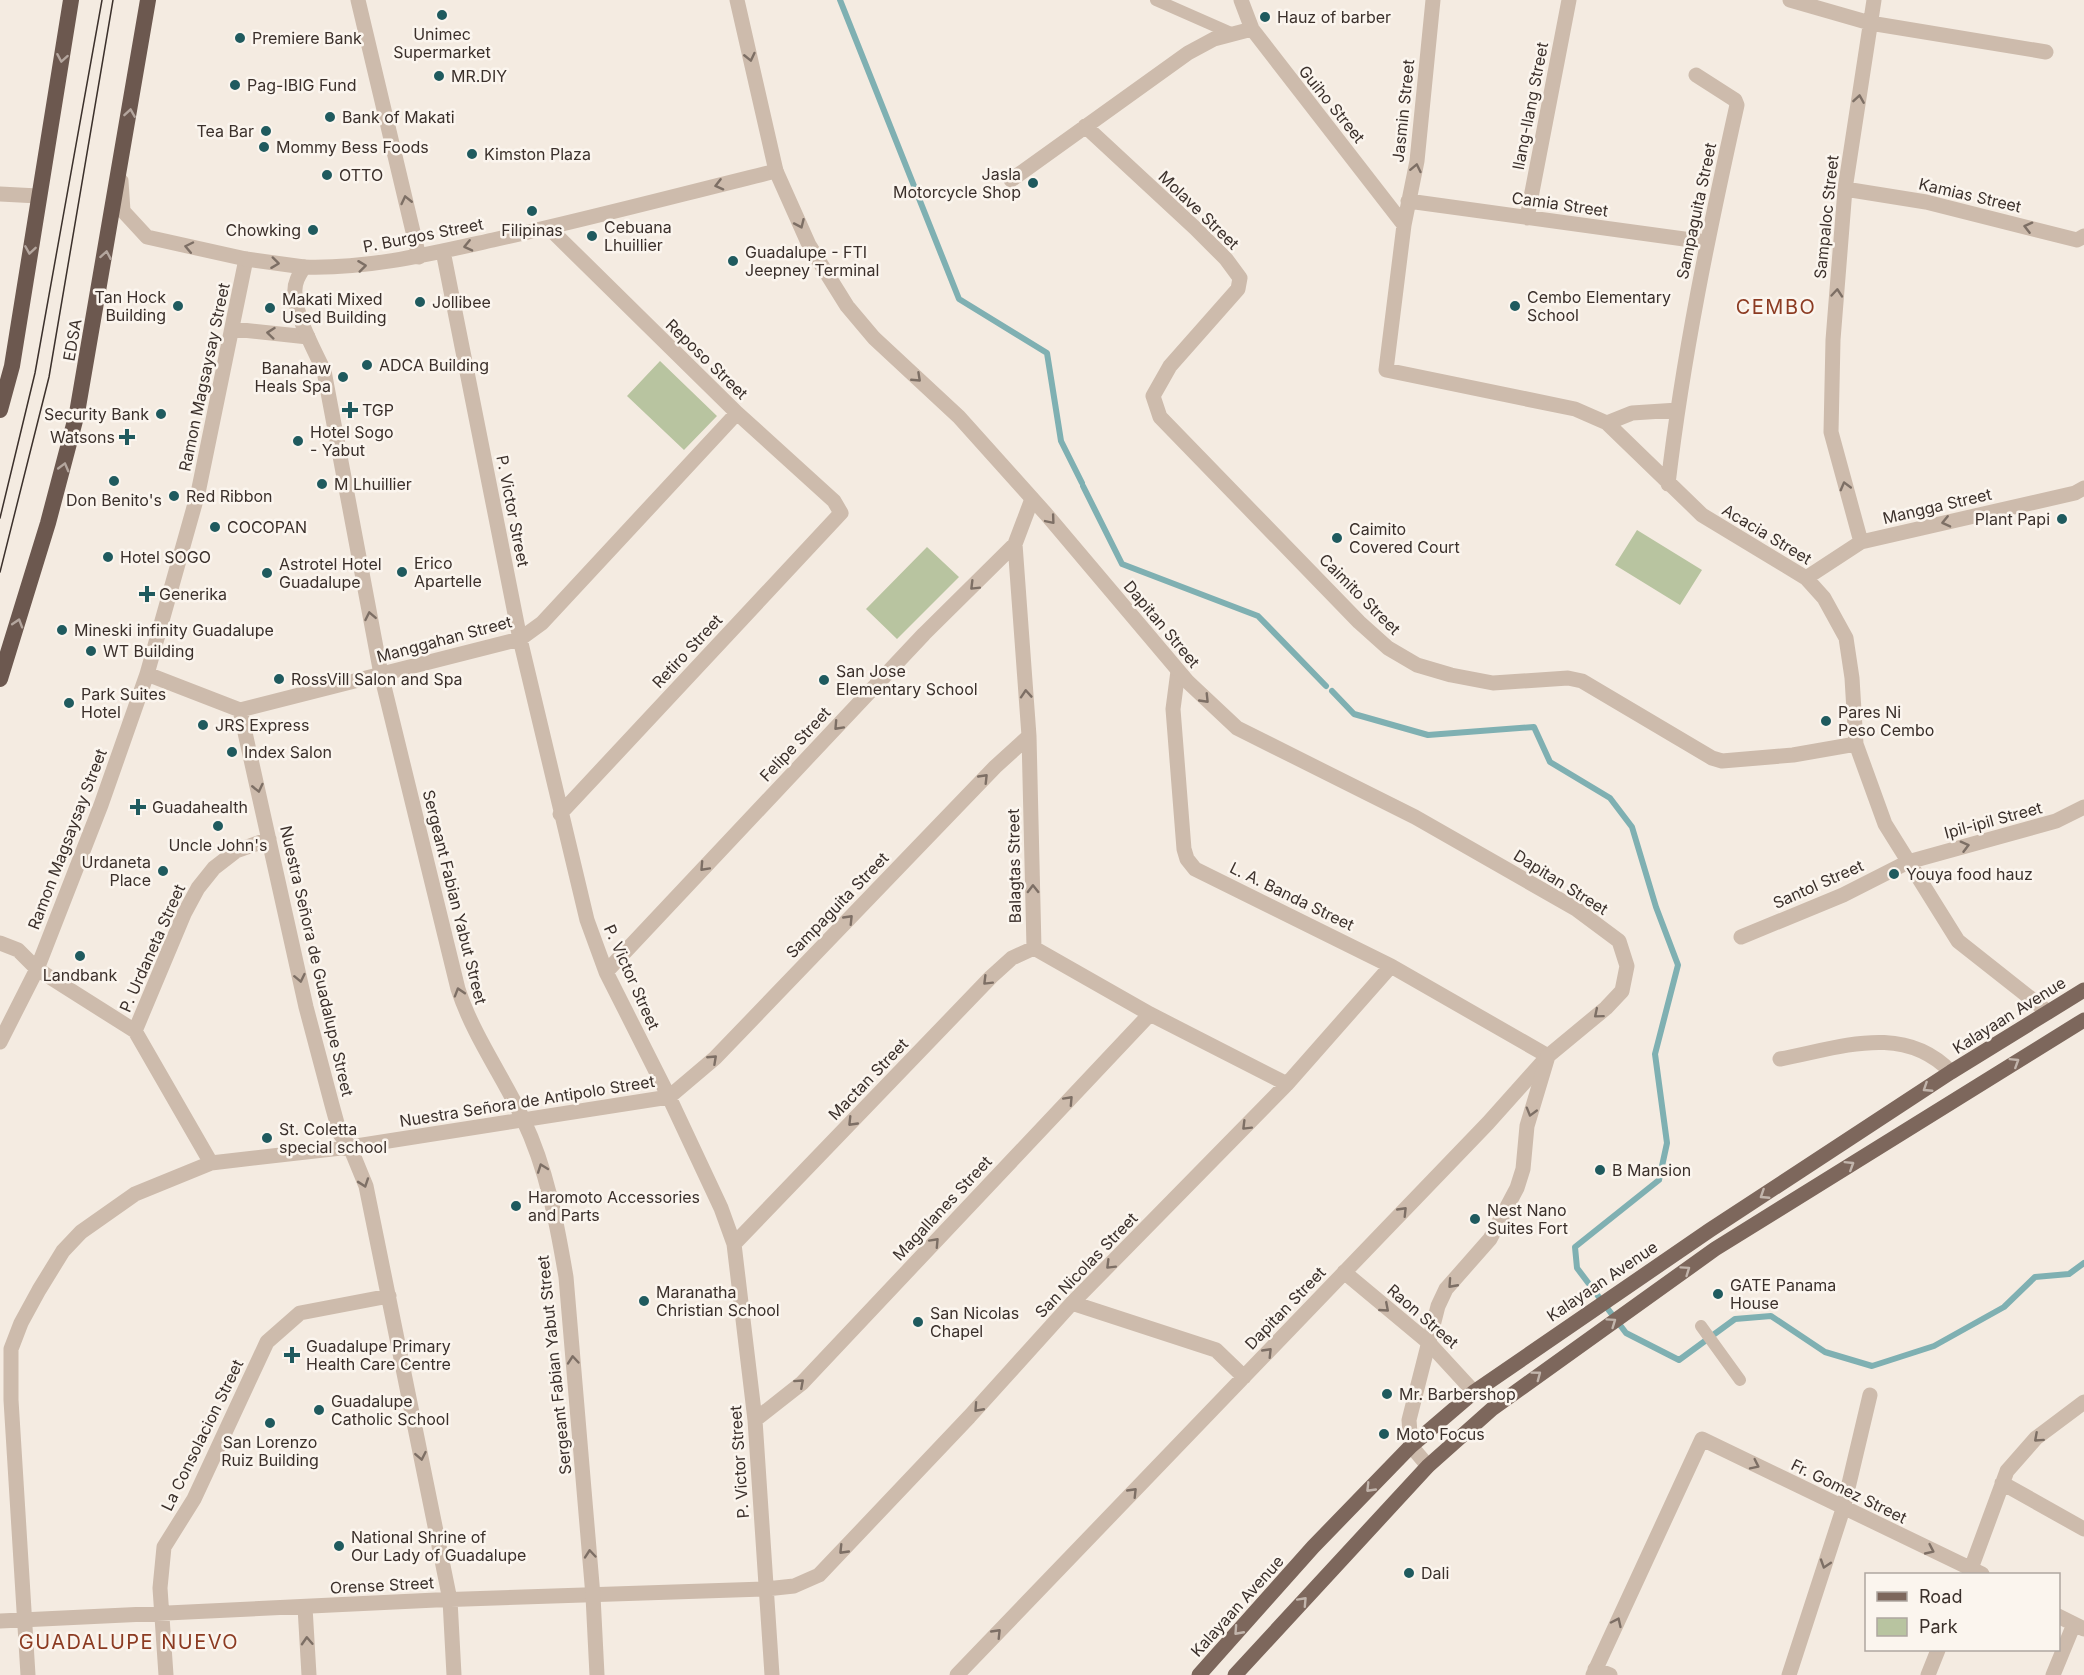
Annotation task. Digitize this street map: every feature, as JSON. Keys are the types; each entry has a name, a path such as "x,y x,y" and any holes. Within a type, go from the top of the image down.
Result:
{"highway":[{"path":"0,410 12,366 71,0"},
{"name":"EDSA","path":"0,679 48,524 74,428 148,0"}],"main road":[{"name":"Kalayaan Avenue","path":"1199,1675 1313,1547 1411,1446 1474,1392 1626,1286 1951,1072 2084,990"},
{"path":"1240,1673 1428,1466 1492,1409 1715,1249 2084,1020"}],"street":[{"path":"358,0 419,257"},
{"name":"Dapitan Street","path":"736,0 776,171 809,245 847,306 874,338 959,417 1179,671 1222,717 1237,728 1415,817 1576,909 1619,941 1627,966 1622,991 1606,1008 1548,1056 1488,1123 957,1675"},
{"path":"1156,0 1232,33"},
{"name":"Guiho Street","path":"1241,0 1252,29 1404,225"},
{"name":"Jasmin Street","path":"1404,225 1418,161 1433,0"},
{"name":"Ilang-Ilang Street","path":"1527,218 1569,0"},
{"path":"1790,0 1870,22 2046,52"},
{"name":"Sampaloc Street","path":"1861,542 1831,432 1833,340 1845,189 1874,0"},
{"path":"1011,180 1188,53 1214,39 1252,29"},
{"name":"Sampaguita Street","path":"1668,484 1706,242 1737,105 1735,100 1696,75"},
{"name":"Molave Street","path":"1085,126 1195,228 1226,259 1240,278 1238,290 1170,366 1153,396 1160,417"},
{"name":"P. Burgos Street","path":"120,171 123,211 147,237 246,259 304,267 342,268 419,257 549,228 776,171"},
{"name":"Kamias Street","path":"1845,189 1926,201 2077,240 2084,236"},
{"path":"0,194 38,196"},
{"name":"Camia Street","path":"1408,201 1706,242"},
{"name":"Acacia Street","path":"1404,225 1386,370 1575,409 1607,423 1702,515 1806,578 1824,598 1846,638 1852,678 1856,744 1885,824 1958,941 2048,1012"},
{"name":"Reposo Street","path":"549,228 737,413 834,501 841,513"},
{"name":"P. Victor Street","path":"443,251 519,639 589,928 606,972 669,1097 721,1208 734,1244 755,1420 772,1675"},
{"name":"Ramon Magsaysay Street","path":"0,1042 37,969 101,805 147,674 198,494 246,259"},
{"name":"Sergeant Fabian Yabut Street","path":"304,267 296,280 294,294 308,337 324,372 381,674 458,989 467,1016 524,1121 545,1176 557,1225 566,1278 594,1596 597,1675"},
{"path":"233,329 308,337"},
{"path":"1607,423 1632,413 1678,410"},
{"name":"Manggahan Street","path":"240,710 519,639 542,623 737,413"},
{"name":"Caimito Street","path":"1160,417 1359,622 1388,648 1417,665 1493,683 1568,678 1582,681 1712,758 1722,761 1793,755 1856,744"},
{"name":"Mangga Street","path":"1806,578 1861,542 2074,493 2084,488"},
{"name":"Balagtas Street","path":"1032,499 1015,544 1029,736 1034,948"},
{"name":"Retiro Street","path":"560,814 841,513"},
{"name":"Felipe Street","path":"606,972 916,643 1015,544"},
{"name":"L. A. Banda Street","path":"1179,671 1173,709 1184,849 1187,859 1195,868 1391,966 1548,1056"},
{"path":"147,674 240,710"},
{"name":"Nuestra Señora de Guadalupe Street","path":"240,710 306,1007 340,1134 350,1147 366,1186 450,1600 454,1675"},
{"name":"Sampaguita Street","path":"669,1097 714,1058 995,767 1029,736"},
{"name":"Ipil-ipil Street","path":"1908,862 2056,821 2084,807"},
{"name":"P. Urdaneta Street","path":"211,1163 135,1031 184,914 198,888 214,868 236,851 270,839"},
{"name":"Santol Street","path":"1741,937 1843,895 1908,862"},
{"path":"0,943 18,950 37,969 135,1031"},
{"path":"1034,948 1150,1014 1287,1084"},
{"name":"Mactan Street","path":"734,1244 991,977 1012,958 1034,948"},
{"name":"San Nicolas Street","path":"766,1589 794,1586 819,1575 969,1417 1072,1303 1287,1084 1391,966"},
{"name":"Magallanes Street","path":"755,1420 802,1383 1150,1014"},
{"path":"1780,1059 1876,1042 1898,1042 1922,1049 1939,1059 1951,1072"},
{"path":"1428,1466 1411,1446 1409,1420 1438,1306 1446,1289 1490,1239 1516,1188 1524,1169 1527,1126 1548,1056"},
{"name":"Nuestra Señora de Antipolo Street","path":"28,1675 10,1367 11,1349 21,1323 63,1251 81,1233 135,1194 211,1163 350,1147 669,1097"},
{"name":"Raon Street","path":"1344,1272 1428,1342 1474,1392"},
{"name":"La Consolacion Street","path":"166,1675 160,1567 164,1547 194,1499 267,1342 300,1313 389,1296"},
{"path":"1072,1303 1216,1350 1244,1377"},
{"path":"1701,1327 1740,1380"},
{"path":"1789,1675 1843,1509 1870,1395"},
{"path":"1974,1573 2007,1471 2036,1438 2084,1402"},
{"name":"Fr. Gomez Street","path":"1594,1672 1702,1438 1974,1573"},
{"path":"2002,1483 2084,1529"},
{"name":"Orense Street","path":"0,1621 450,1600 766,1589"},
{"path":"305,1607 309,1675"},
{"path":"2053,1675 2079,1627 2060,1617"},
{"path":"1928,1675 1938,1651"},
{"path":"1594,1672 1610,1675"}],"green space":[{"path":"660,361 717,416 684,450 627,396"},
{"path":"1637,530 1702,570 1680,605 1615,565"},
{"path":"927,547 959,577 897,639 866,609"}],"waterway":[{"path":"840,0 959,299 1047,353 1061,441 1082,483"},
{"path":"1083,486 1122,564 1258,616 1326,686"},
{"path":"1332,691 1354,714 1428,735 1534,727 1550,762 1610,798 1632,827 1656,907 1678,965 1655,1054 1667,1143 1659,1180 1575,1247 1577,1268 1626,1333 1679,1360 1735,1319 1771,1316 1825,1352 1872,1366 1934,1346 2004,1307 2035,1277 2069,1274 2084,1263"}],"tram line":[{"path":"0,518 35,373 102,0"},
{"path":"0,572 49,377 113,0"}],"place":[{"name":"Unimec Supermarket","path":"442,15"},
{"name":"Hauz of barber","path":"1265,17"},
{"name":"Premiere Bank","path":"240,38"},
{"name":"MR.DIY","path":"439,76"},
{"name":"Pag-IBIG Fund","path":"235,85"},
{"name":"Bank of Makati","path":"330,117"},
{"name":"Tea Bar","path":"266,131"},
{"name":"Mommy Bess Foods","path":"264,147"},
{"name":"Kimston Plaza","path":"472,154"},
{"name":"OTTO","path":"327,175"},
{"name":"Jasla Motorcycle Shop","path":"1033,183"},
{"name":"Filipinas","path":"532,211"},
{"name":"Chowking","path":"313,230"},
{"name":"Cebuana Lhuillier","path":"592,236"},
{"name":"Guadalupe - FTI Jeepney Terminal","path":"733,261"},
{"name":"Jollibee","path":"420,302"},
{"name":"Tan Hock Building","path":"178,306"},
{"name":"Cembo Elementary School","path":"1515,306"},
{"name":"Makati Mixed Used Building","path":"270,308"},
{"name":"ADCA Building","path":"367,365"},
{"name":"Banahaw Heals Spa","path":"343,377"},
{"name":"TGP","path":"350,410"},
{"name":"Security Bank","path":"161,414"},
{"name":"Watsons","path":"127,437"},
{"name":"Hotel Sogo - Yabut","path":"298,441"},
{"name":"Don Benito's","path":"114,481"},
{"name":"M Lhuillier","path":"322,484"},
{"name":"Red Ribbon","path":"174,496"},
{"name":"Plant Papi","path":"2062,519"},
{"name":"COCOPAN","path":"215,527"},
{"name":"Caimito Covered Court","path":"1337,538"},
{"name":"Hotel SOGO","path":"108,557"},
{"name":"Erico Apartelle","path":"402,572"},
{"name":"Astrotel Hotel Guadalupe","path":"267,573"},
{"name":"Generika","path":"147,594"},
{"name":"Mineski infinity Guadalupe","path":"62,630"},
{"name":"WT Building","path":"91,651"},
{"name":"RossVill Salon and Spa","path":"279,679"},
{"name":"San Jose Elementary School","path":"824,680"},
{"name":"Park Suites Hotel","path":"69,703"},
{"name":"Pares Ni Peso Cembo","path":"1826,721"},
{"name":"JRS Express","path":"203,725"},
{"name":"Index Salon","path":"232,752"},
{"name":"Guadahealth","path":"138,807"},
{"name":"Uncle John's","path":"218,826"},
{"name":"Urdaneta Place","path":"163,871"},
{"name":"Youya food hauz","path":"1894,874"},
{"name":"Landbank","path":"80,956"},
{"name":"St. Coletta special school","path":"267,1138"},
{"name":"B Mansion","path":"1600,1170"},
{"name":"Haromoto Accessories and Parts","path":"516,1206"},
{"name":"Nest Nano Suites Fort","path":"1475,1219"},
{"name":"GATE Panama House","path":"1718,1294"},
{"name":"Maranatha Christian School","path":"644,1301"},
{"name":"San Nicolas Chapel","path":"918,1322"},
{"name":"Guadalupe Primary Health Care Centre","path":"292,1355"},
{"name":"Mr. Barbershop","path":"1387,1394"},
{"name":"Guadalupe Catholic School","path":"319,1410"},
{"name":"San Lorenzo Ruiz Building","path":"270,1423"},
{"name":"Moto Focus","path":"1384,1434"},
{"name":"National Shrine of Our Lady of Guadalupe","path":"339,1546"},
{"name":"Dali","path":"1409,1573"}],"district":[{"name":"CEMBO","path":"1776,307"},
{"name":"GUADALUPE NUEVO","path":"129,1642"}]}
